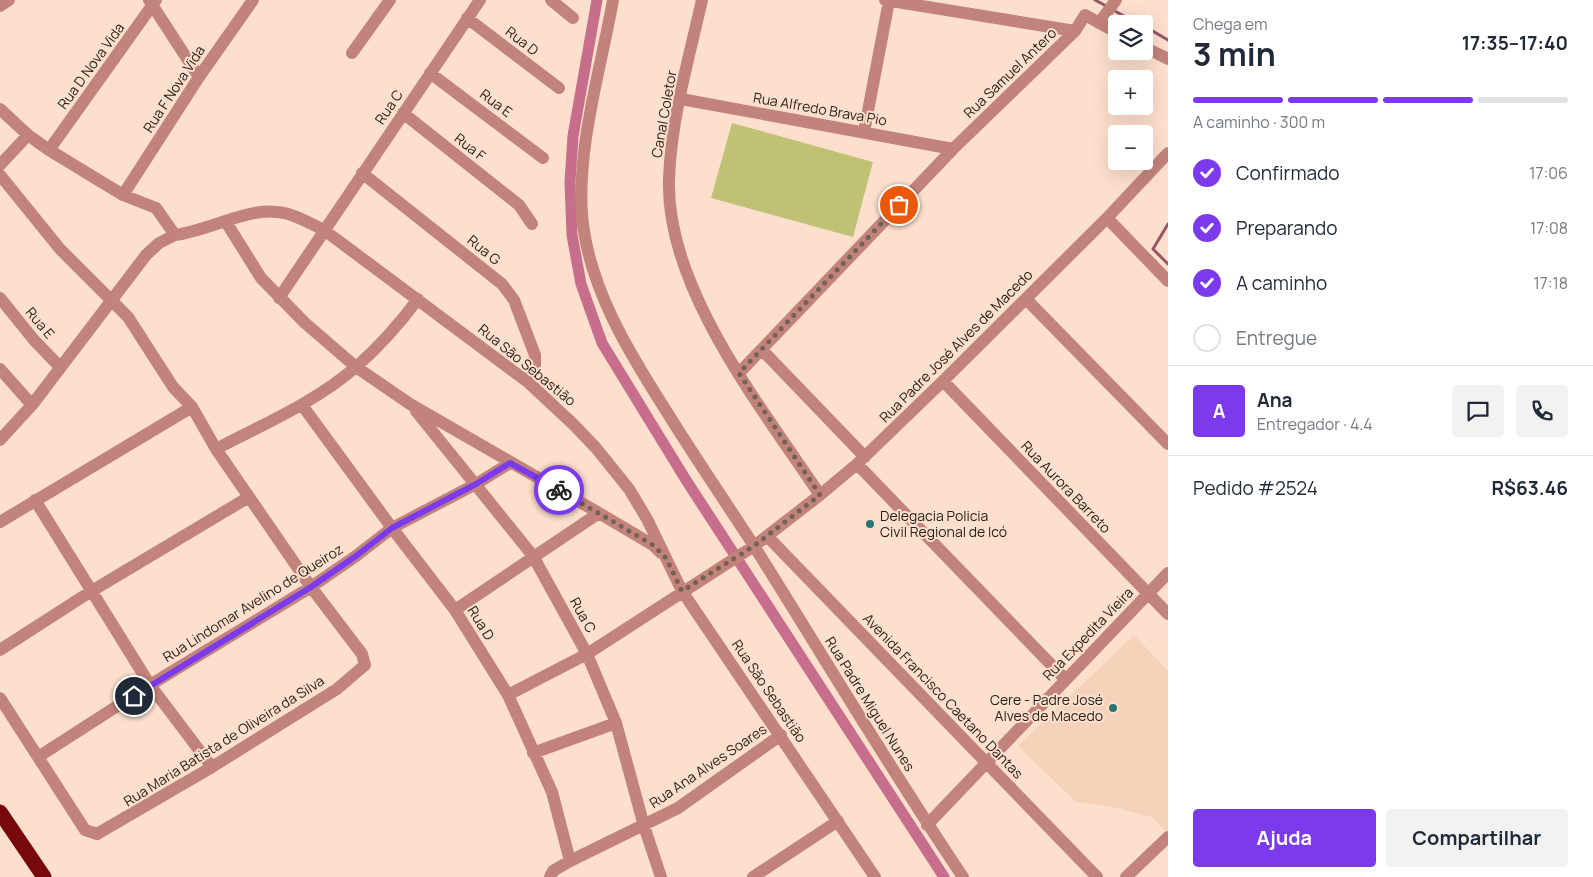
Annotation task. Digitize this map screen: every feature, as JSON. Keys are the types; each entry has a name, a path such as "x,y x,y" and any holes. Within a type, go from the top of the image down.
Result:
{"highway":[{"path":"0,812 44,877"}],"street":[{"path":"0,6 8,0"},
{"name":"Rua F Nova Vida","path":"123,195 199,77 253,0"},
{"path":"352,53 390,0"},
{"name":"Rua C","path":"279,298 480,0"},
{"path":"551,0 573,18"},
{"name":"Rua Padre Miguel Nunes","path":"613,0 593,102 582,181 582,216 592,263 617,330 749,548 927,825 963,877"},
{"name":"Canal Coletor","path":"702,0 671,148 669,181 672,217 690,282 739,373 820,495"},
{"path":"864,132 887,0 1075,31"},
{"path":"1108,26 1101,20 1116,1"},
{"path":"153,2 199,77"},
{"name":"Rua D Nova Vida","path":"50,150 153,2"},
{"name":"Rua Samuel Antero","path":"739,373 763,351 953,149 1075,31 1085,16 1101,20"},
{"name":"Rua D","path":"467,18 558,88"},
{"path":"1153,52 1168,59"},
{"name":"Rua E","path":"430,73 543,158"},
{"name":"Rua Alfredo Brava Pio","path":"681,99 953,149"},
{"path":"0,108 28,136 123,195 156,208 175,235 159,243 146,255 32,405 0,440"},
{"name":"Rua F","path":"403,113 519,205 532,224"},
{"path":"0,165 28,136"},
{"name":"Rua Padre José Alves de Macedo","path":"508,695 587,654 767,536 820,495 861,461 943,381 1107,218 1168,153"},
{"name":"Rua G","path":"362,173 508,291 534,355 535,365 529,383"},
{"path":"0,175 54,242 128,317 173,387 192,407 216,449 311,587"},
{"name":"Rua São Sebastião","path":"175,235 195,233 265,211 278,212 295,217 324,230 529,383 573,424 628,489 648,519 682,591 781,735 875,877"},
{"path":"1107,218 1168,281"},
{"path":"226,222 245,256 279,298 356,367 410,404 653,545 666,558"},
{"name":"Rua E","path":"0,298 34,340 60,367"},
{"path":"216,449 302,405 356,367 394,330 418,299"},
{"path":"1026,299 1168,444"},
{"path":"763,351 861,461 1065,679"},
{"path":"0,369 32,405"},
{"name":"Rua Aurora Barreto","path":"943,381 1168,614"},
{"name":"Rua C","path":"410,404 533,556 587,654 616,723 644,826 661,877"},
{"name":"Rua D","path":"302,405 455,610 508,695 552,792 570,861"},
{"path":"0,522 192,407"},
{"name":"Rua Lindomar Avelino de Queiroz","path":"38,757 311,587 392,528 476,484 510,463"},
{"path":"0,650 90,592 249,496"},
{"path":"35,500 90,592 150,686 212,767"},
{"path":"455,610 599,513"},
{"name":"Avenida Francisco Caetano Dantas","path":"767,536 1097,877"},
{"name":"Rua Expedita Vieira","path":"927,825 1168,573"},
{"name":"Rua Maria Batista de Oliveira da Silva","path":"0,698 85,830 97,834 212,767 337,689 366,665 362,654 311,587"},
{"path":"533,753 616,723"},
{"name":"Rua Ana Alves Soares","path":"570,861 678,808 781,735"},
{"path":"753,877 838,821"},
{"path":"1126,877 1168,837"},
{"path":"550,877 553,871 570,861"}],"shaded area":[{"name":"Cere - Padre José Alves de Macedo","path":"1134,635 1168,671 1168,830 1166,832 1152,817 1108,806 1076,802 1018,746"}],"green space":[{"path":"732,123 873,162 853,237 711,198"}],"waterway":[{"path":"597,0 573,136 570,182 572,235 581,284 602,343 686,480 944,877"},
{"path":"1095,0 1108,7"},
{"path":"1113,10 1122,15"},
{"path":"1153,31 1168,40"},
{"path":"1168,224 1153,249 1168,264"}],"way so far":[{"path":"559,490 653,545 666,558 682,591 754,546 820,495 739,373 763,351 899,205"}],"place":[{"name":"Delegacia Policia Civil Regional de Icó","path":"870,524"},
{"name":"Cere - Padre José Alves de Macedo","path":"1113,708"}],"route":[{"path":"134,696 311,587 392,528 476,484 510,463 559,490"}]}
